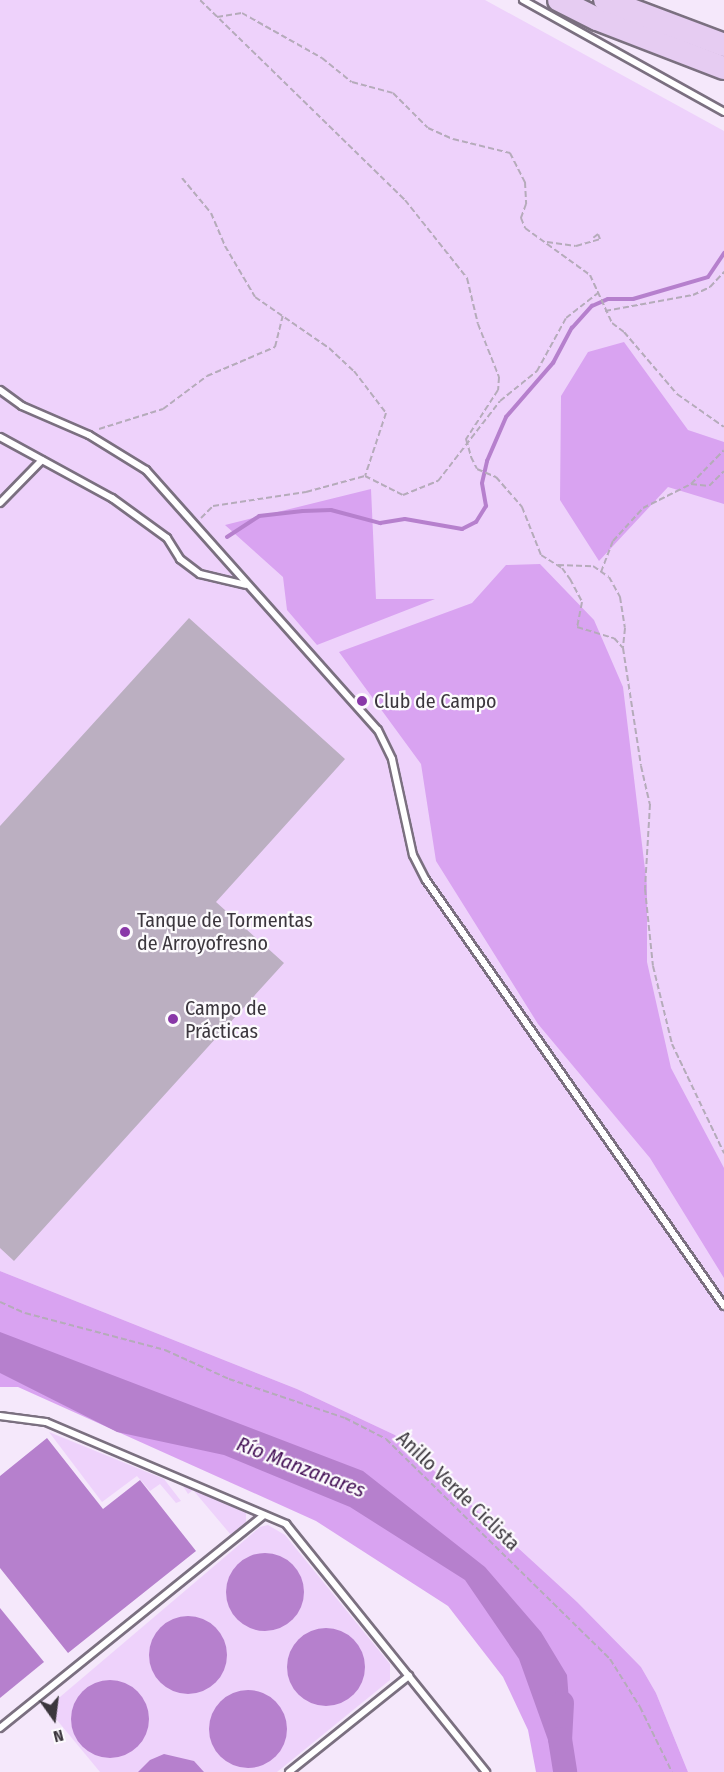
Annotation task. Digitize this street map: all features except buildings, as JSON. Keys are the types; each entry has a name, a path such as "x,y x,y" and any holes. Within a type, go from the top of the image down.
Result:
{"highway":[{"path":"559,0 597,19 724,68"},
{"path":"605,0 724,45"}],"lane":[{"path":"524,0 724,111"},
{"path":"0,390 22,406 86,433 146,470 197,523 248,586 378,730 392,759 413,855 426,880 724,1306"},
{"path":"0,437 95,487 167,538 180,559 200,574 248,586"},
{"path":"0,503 42,460"},
{"path":"0,1416 46,1422 286,1524 486,1772"},
{"path":"0,1728 264,1515"},
{"path":"289,1772 408,1676"}],"path":[{"path":"200,0 405,200 467,278 478,324 499,377 498,390 466,440 477,469 493,476 522,507 541,555 557,565 582,602 577,627 614,638 622,648"},
{"path":"217,17 242,13 321,57 351,82 393,93 428,128 453,139 510,153 525,182 526,204 521,218 525,228 590,275 605,311 676,394 724,427"},
{"path":"182,178 211,213 225,246 255,297 354,370 386,413 365,476"},
{"path":"547,242 576,246 593,238"},
{"path":"605,311 622,305 651,305 693,295 710,287 724,272"},
{"path":"197,523 213,507 306,492 365,476 403,495 438,481 500,401 537,371 566,318 598,293"},
{"path":"86,433 163,409 207,376 275,347 283,316"},
{"path":"601,572 613,541 643,508 691,484 724,450"},
{"path":"691,484 709,486 724,471"},
{"path":"557,565 593,566 609,577 620,597 625,628 622,648 650,804 645,889 653,966 672,1044 724,1153"},
{"name":"Anillo Verde Ciclista","path":"0,1302 25,1313 165,1350 230,1379 345,1418 386,1440 610,1659 640,1707 672,1772"}],"shaded area":[{"name":"Club de Campo","path":"0,0 485,0 724,131 724,1772 688,1772 656,1693 641,1667 395,1435 297,1389 0,1271"},
{"path":"624,342 688,430 724,442 724,504 668,487 599,561 560,500 561,396 588,352"},
{"path":"371,489 376,599 435,599 317,645 287,610 283,577 225,525"},
{"path":"540,564 594,620 623,687 647,886 647,962 671,1068 724,1168 724,1278 650,1158 538,1024 436,861 421,764 339,652 472,603 506,565"},
{"path":"0,1271 297,1389 395,1435 577,1602 641,1667 656,1693 688,1772 536,1772 528,1730 503,1677 448,1606 316,1521 18,1387 0,1387"},
{"path":"49,1432 164,1479 181,1501 176,1503 160,1484 150,1491 137,1476 102,1502"},
{"path":"183,1486 193,1490 188,1494"},
{"path":"193,1490 246,1512 246,1522 231,1535"},
{"path":"268,1525 285,1535 390,1664 390,1680 277,1772 100,1772 47,1708 260,1527"}],"water":[{"path":"0,1332 363,1471 485,1567 541,1632 567,1675 571,1727 548,1740 519,1659 465,1580 350,1507 224,1455 117,1432 0,1373"},
{"path":"47,1438 103,1509 140,1480 196,1551 68,1653 0,1568 0,1476"},
{"path":"265,1553 280,1556 297,1570 304,1592 301,1607 287,1624 265,1631 250,1628 233,1614 226,1592 229,1577 243,1560"},
{"path":"0,1608 44,1662 0,1698"},
{"path":"188,1616 203,1619 220,1633 227,1655 224,1670 210,1687 188,1694 173,1691 156,1677 149,1655 152,1640 166,1623"},
{"path":"326,1628 341,1631 358,1645 365,1667 362,1682 348,1699 326,1706 311,1703 294,1689 287,1667 290,1652 304,1635"},
{"path":"110,1680 125,1683 142,1697 149,1719 146,1734 132,1751 110,1758 95,1755 78,1741 71,1719 74,1704 88,1687"},
{"path":"248,1690 263,1693 280,1707 287,1729 284,1744 270,1761 248,1768 233,1765 216,1751 209,1729 212,1714 226,1697"},
{"path":"164,1754 194,1761 204,1772 138,1772 150,1760"}],"waterway":[{"path":"227,537 259,516 303,511 331,510 380,523 405,519 462,529 476,522 486,506 482,483 487,461 506,417 553,363 572,328 592,306 608,299 633,299 708,277 724,253"},
{"name":"Río Manzanares","path":"562,1703 560,1739 565,1772"}],"place":[{"name":"Club de Campo","path":"362,701"},
{"name":"Tanque de Tormentas de Arroyofresno","path":"125,932"},
{"name":"Campo de Prácticas","path":"173,1019"}]}
